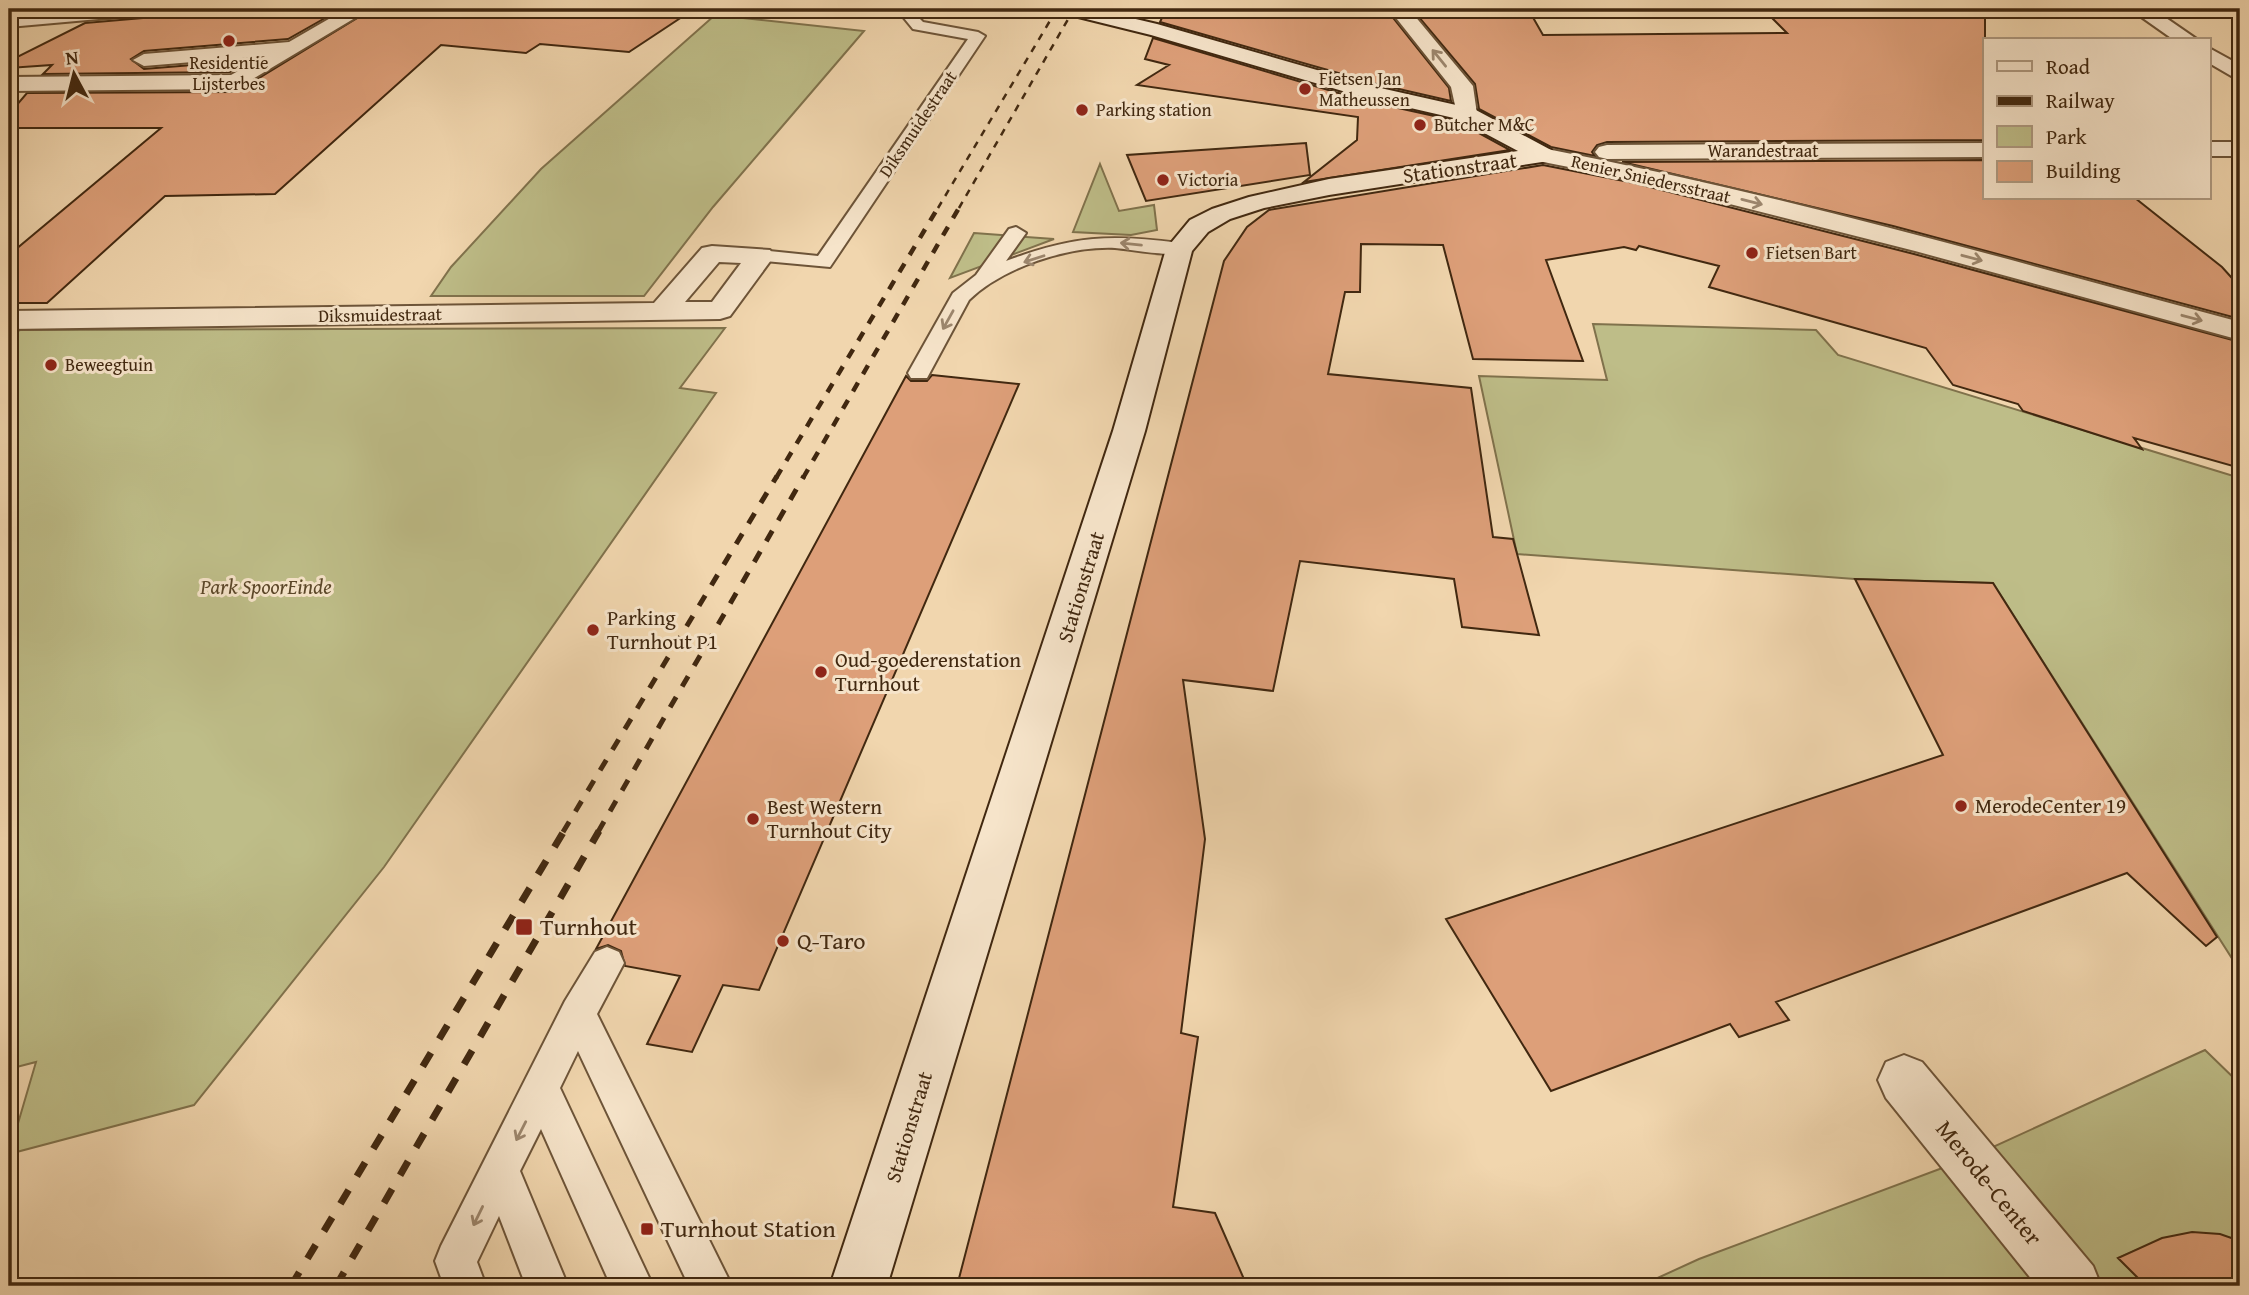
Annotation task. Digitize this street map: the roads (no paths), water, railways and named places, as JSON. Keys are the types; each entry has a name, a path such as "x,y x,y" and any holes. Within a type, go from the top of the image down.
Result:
{"street":[{"path":"9,84 236,82 360,9"},
{"name":"Renier Sniedersstraat","path":"1069,9 1157,30 1371,92 1466,114 1542,155 1635,173 1871,232 2240,331"},
{"path":"1399,9 1462,86 1466,114"},
{"path":"2140,9 2185,38"},
{"path":"9,71 296,47"},
{"path":"2210,55 2240,75"},
{"path":"2210,149 2240,149"},
{"name":"Warandestraat","path":"1542,155 1655,151 1983,150"},
{"name":"Stationstraat","path":"858,1286 1129,431 1179,249 1199,226 1221,214 1258,201 1329,187 1542,155"},
{"name":"Diksmuidestraat","path":"662,311 712,254 760,256"},
{"name":"Diksmuidestraat","path":"9,320 720,310 760,256"},
{"name":"Merode-Center","path":"1904,1080 2073,1286"}],"lane":[{"path":"9,23 166,9"},
{"name":"Diksmuidestraat","path":"760,256 822,262 978,36 918,26 911,18 915,9"},
{"path":"919,373 960,297 986,275 1016,233"},
{"path":"986,275 1070,247 1095,243 1179,249"},
{"path":"461,1274 500,1172 578,1013 607,963"},
{"path":"578,1013 711,1286"},
{"path":"542,1090 632,1286"},
{"path":"500,1172 547,1286"}],"railway":[{"path":"938,208 1057,9"},
{"path":"959,208 1074,9"},
{"path":"776,478 939,206"},
{"path":"803,478 960,206"},
{"path":"563,832 777,476"},
{"path":"598,832 804,476"},
{"path":"291,1286 564,831"},
{"path":"336,1286 599,831"}],"place":[{"name":"Residentie Lijsterbes","path":"229,41"},
{"name":"Fietsen Jan Matheussen","path":"1305,89"},
{"name":"Parking station","path":"1082,110"},
{"name":"Butcher M&C","path":"1420,125"},
{"name":"Victoria","path":"1163,180"},
{"name":"Fietsen Bart","path":"1752,253"},
{"name":"Beweegtuin","path":"51,365"},
{"name":"Parking Turnhout P1","path":"593,630"},
{"name":"Oud-goederenstation Turnhout","path":"821,672"},
{"name":"MerodeCenter 19","path":"1961,806"},
{"name":"Best Western Turnhout City","path":"753,819"},
{"name":"Turnhout","path":"524,927"},
{"name":"Q-Taro","path":"783,941"},
{"name":"Turnhout Station","path":"647,1229"}],"park label":[{"name":"Park SpoorEinde","path":"266,587"}]}
